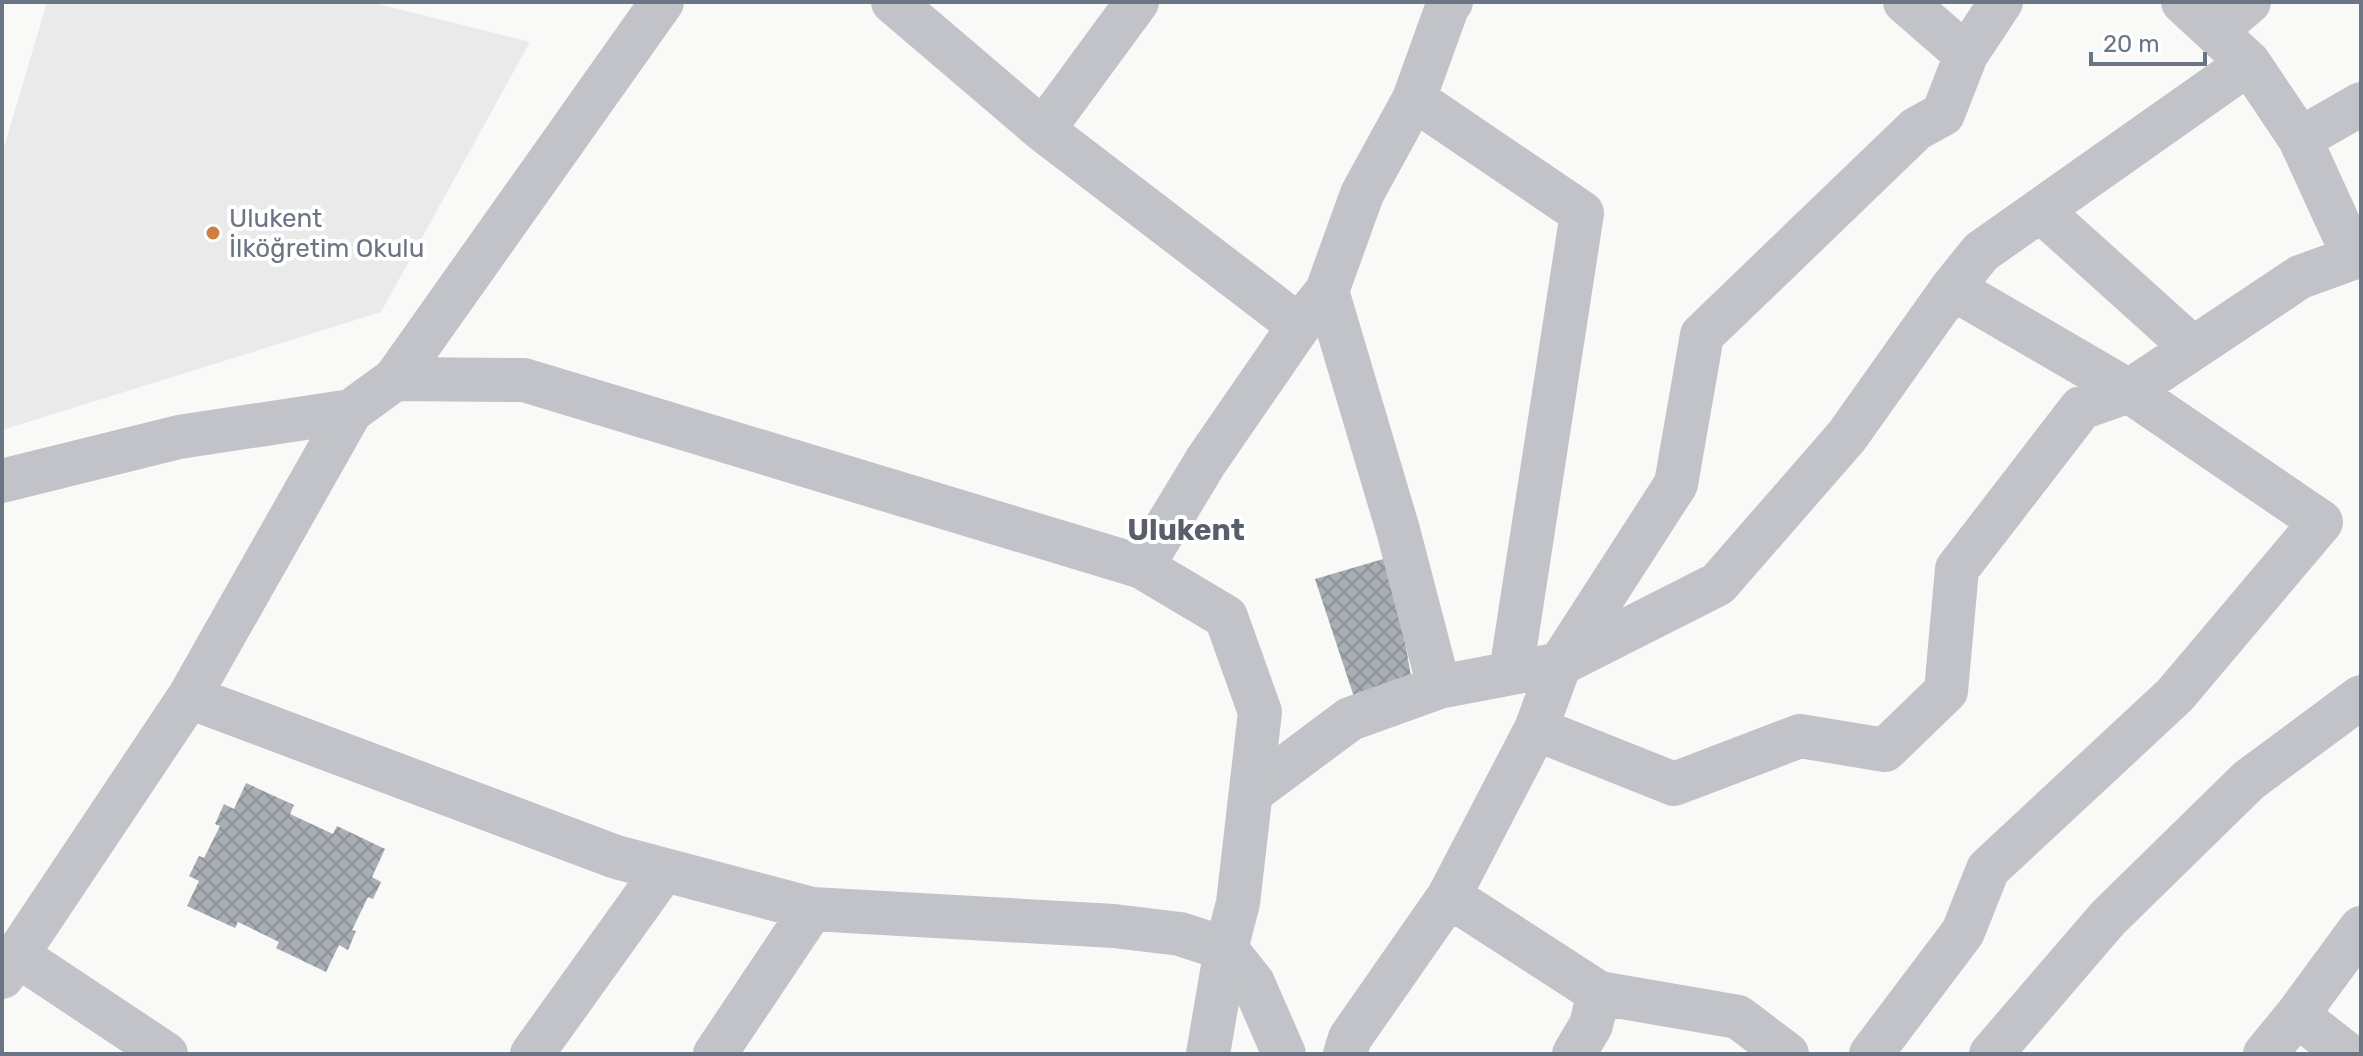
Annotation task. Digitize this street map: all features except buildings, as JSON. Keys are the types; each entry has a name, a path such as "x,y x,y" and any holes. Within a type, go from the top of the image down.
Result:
{"street":[{"path":"166,1054 9,966 189,697 351,411 395,379 662,2"},
{"path":"893,2 1043,130 1299,326"},
{"path":"1043,130 1137,2"},
{"path":"1905,2 1966,55"},
{"path":"1345,1054 1350,1038 1449,896 1536,729 1560,664 1676,484 1702,335 1916,129 1943,114 1966,55 2001,2"},
{"path":"1536,729 1674,784 1800,736 1885,750 1946,691 1957,569 2081,408 2129,391 2352,244 2300,139 2249,63 2183,2"},
{"path":"2215,31 2249,2"},
{"path":"1142,567 1206,461 1299,326 1327,291 1362,194 1414,99 1448,3"},
{"path":"1252,792 1350,719 1439,687 1560,664 1718,584 1847,436 1981,252 2249,63"},
{"path":"1414,99 1582,213 1511,672"},
{"path":"2300,139 2361,104"},
{"path":"2040,210 2193,348"},
{"path":"1871,1054 1963,932 1988,869 2175,695 2321,522 2129,391 1952,288"},
{"path":"1327,291 1398,530 1439,687"},
{"path":"395,379 524,380 1142,567 1226,617 1260,712 1238,903 1226,949 1208,1054"},
{"path":"2,481 179,437 351,411"},
{"path":"189,697 616,857 812,909 1145,929 1180,934 1226,949 1253,983 1284,1054"},
{"path":"1991,1054 2108,918 2249,780 2361,697"},
{"path":"532,1054 664,870"},
{"path":"1449,896 1599,993 1738,1017 1787,1054"},
{"path":"715,1054 812,909"},
{"path":"2265,1054 2361,928"},
{"path":"1574,1054 1591,1025 1599,993"},
{"path":"2297,1015 2347,1054"}],"shaded area":[{"name":"Ulukent İlköğretim Okulu","path":"47,2 370,2 530,42 381,312 2,430 2,154"}],"place":[{"name":"Ulukent İlköğretim Okulu","path":"213,233"}],"district":[{"name":"Ulukent","path":"1186,530"}]}
